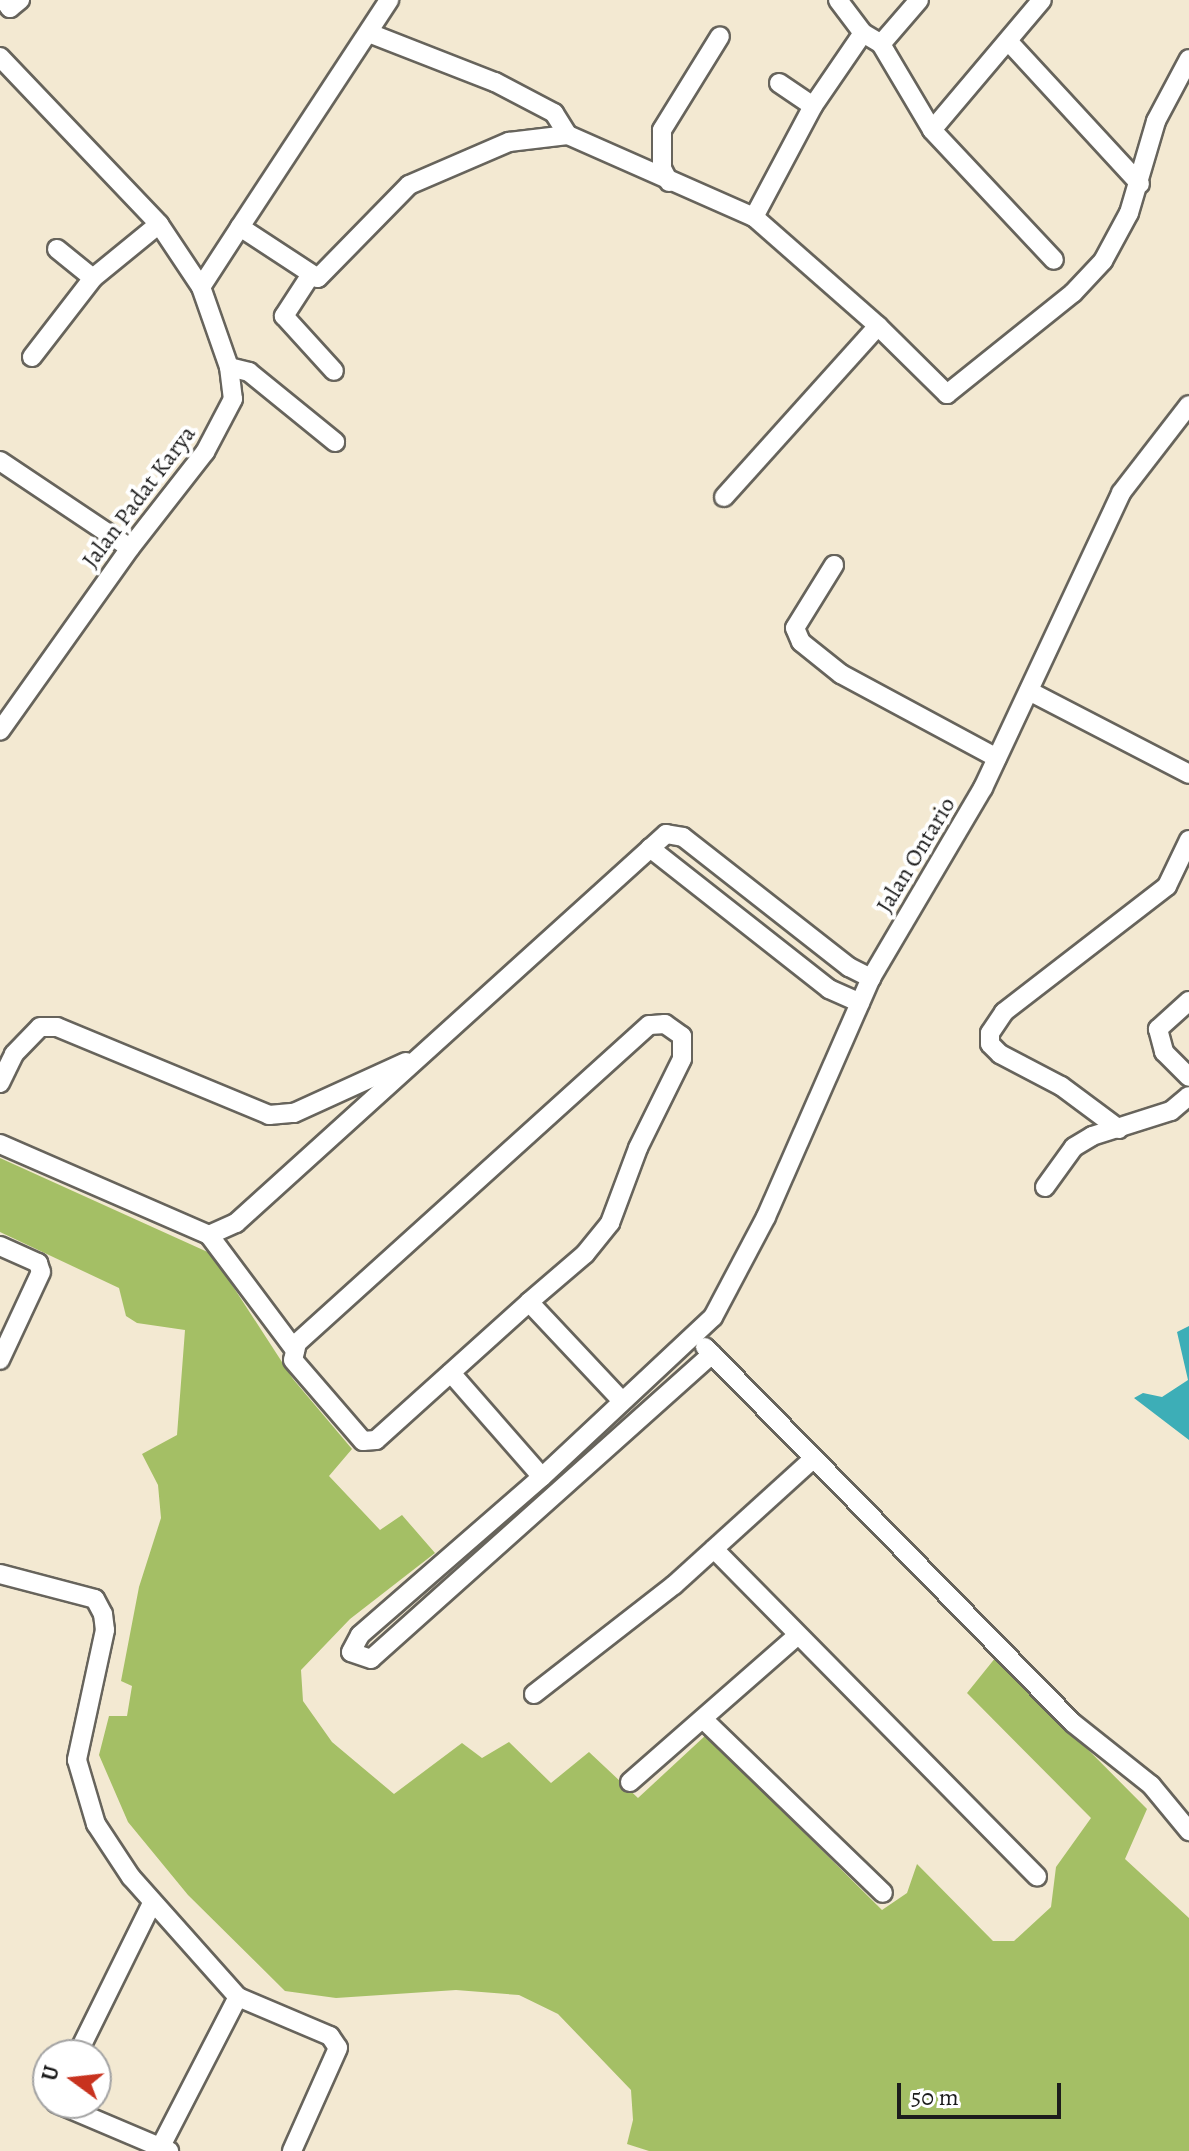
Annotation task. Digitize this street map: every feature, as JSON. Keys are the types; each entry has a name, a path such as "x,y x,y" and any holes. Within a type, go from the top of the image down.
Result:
{"street":[{"path":"201,287 389,0"},
{"path":"838,0 863,33 881,44 932,130 1054,260"},
{"path":"881,44 919,0"},
{"path":"932,130 1042,0"},
{"path":"369,33 495,82 554,113 568,135"},
{"path":"754,217 813,106 863,33"},
{"path":"669,182 662,168 662,130 720,36"},
{"path":"1009,42 1140,184"},
{"name":"Jalan Padat Karya","path":"0,57 159,224 201,287 229,367 233,399 220,429 2,727"},
{"path":"240,227 310,276 318,278 409,185 509,142 568,135 754,217 878,326 943,392 950,393 998,348 1073,293 1103,261 1140,184 1156,121 1189,59"},
{"path":"779,83 813,106"},
{"path":"32,357 93,278 159,224"},
{"path":"57,249 93,278"},
{"path":"310,276 284,316 334,371"},
{"path":"724,497 878,326"},
{"path":"229,367 249,372 335,442"},
{"name":"Jalan Ontario","path":"559,1494 371,1659 351,1652 360,1635 542,1477 620,1399 695,1337 713,1317 766,1217 871,978 997,758 1121,493 1189,405"},
{"path":"0,461 130,548"},
{"path":"834,565 795,628 801,642 841,674 997,758"},
{"path":"1029,691 1189,774"},
{"path":"209,1235 236,1223 666,834 683,837 849,967 871,978"},
{"path":"1119,1129 1061,1086 1000,1054 990,1044 990,1033 1004,1012 1167,886 1189,840"},
{"path":"650,848 829,989 860,1003"},
{"path":"1189,1001 1158,1029 1164,1052 1189,1077"},
{"path":"665,1024 682,1036 682,1059 638,1148 610,1223 585,1254 376,1440 363,1441 293,1360 295,1350 297,1343 649,1025 665,1024"},
{"path":"0,1083 14,1054 40,1027 57,1027 269,1115 294,1113 424,1054"},
{"path":"1045,1187 1074,1147 1171,1111 1189,1096"},
{"path":"0,1144 209,1235 295,1350"},
{"path":"0,1246 38,1263 41,1272 0,1360"},
{"path":"529,1302 620,1399"},
{"path":"695,1337 1073,1723 1151,1785 1189,1831"},
{"path":"451,1373 542,1477 541,1495 559,1494 712,1354"},
{"path":"534,1694 714,1549 813,1459"},
{"path":"714,1549 1037,1877"},
{"path":"0,1574 95,1599 103,1614 105,1630 78,1736 77,1760 96,1824 152,1903 238,1997 330,2036 338,2048 292,2151"},
{"path":"630,1782 797,1636"},
{"path":"703,1719 883,1893"},
{"path":"85,2039 152,1903"},
{"path":"94,2119 165,2149 238,1997"}],"green space":[{"path":"0,1158 212,1254 293,1379 352,1449 329,1476 380,1530 402,1515 435,1553 350,1619 301,1670 303,1701 332,1742 394,1794 462,1743 482,1758 509,1742 551,1783 589,1752 638,1798 706,1735 882,1910 907,1893 917,1864 993,1941 1014,1941 1051,1907 1056,1867 1091,1818 967,1693 996,1657 1147,1809 1125,1859 1189,1918 1189,2151 649,2151 627,2144 633,2120 631,2090 558,2014 519,1995 456,1990 336,1998 285,1991 188,1895 128,1822 99,1755 109,1716 127,1716 132,1686 121,1681 139,1587 161,1518 158,1485 142,1454 177,1435 185,1330 137,1323 126,1316 119,1288 0,1232"}],"water":[{"path":"1189,1326 1189,1440 1134,1398 1143,1393 1162,1397 1188,1380 1177,1332"}]}
